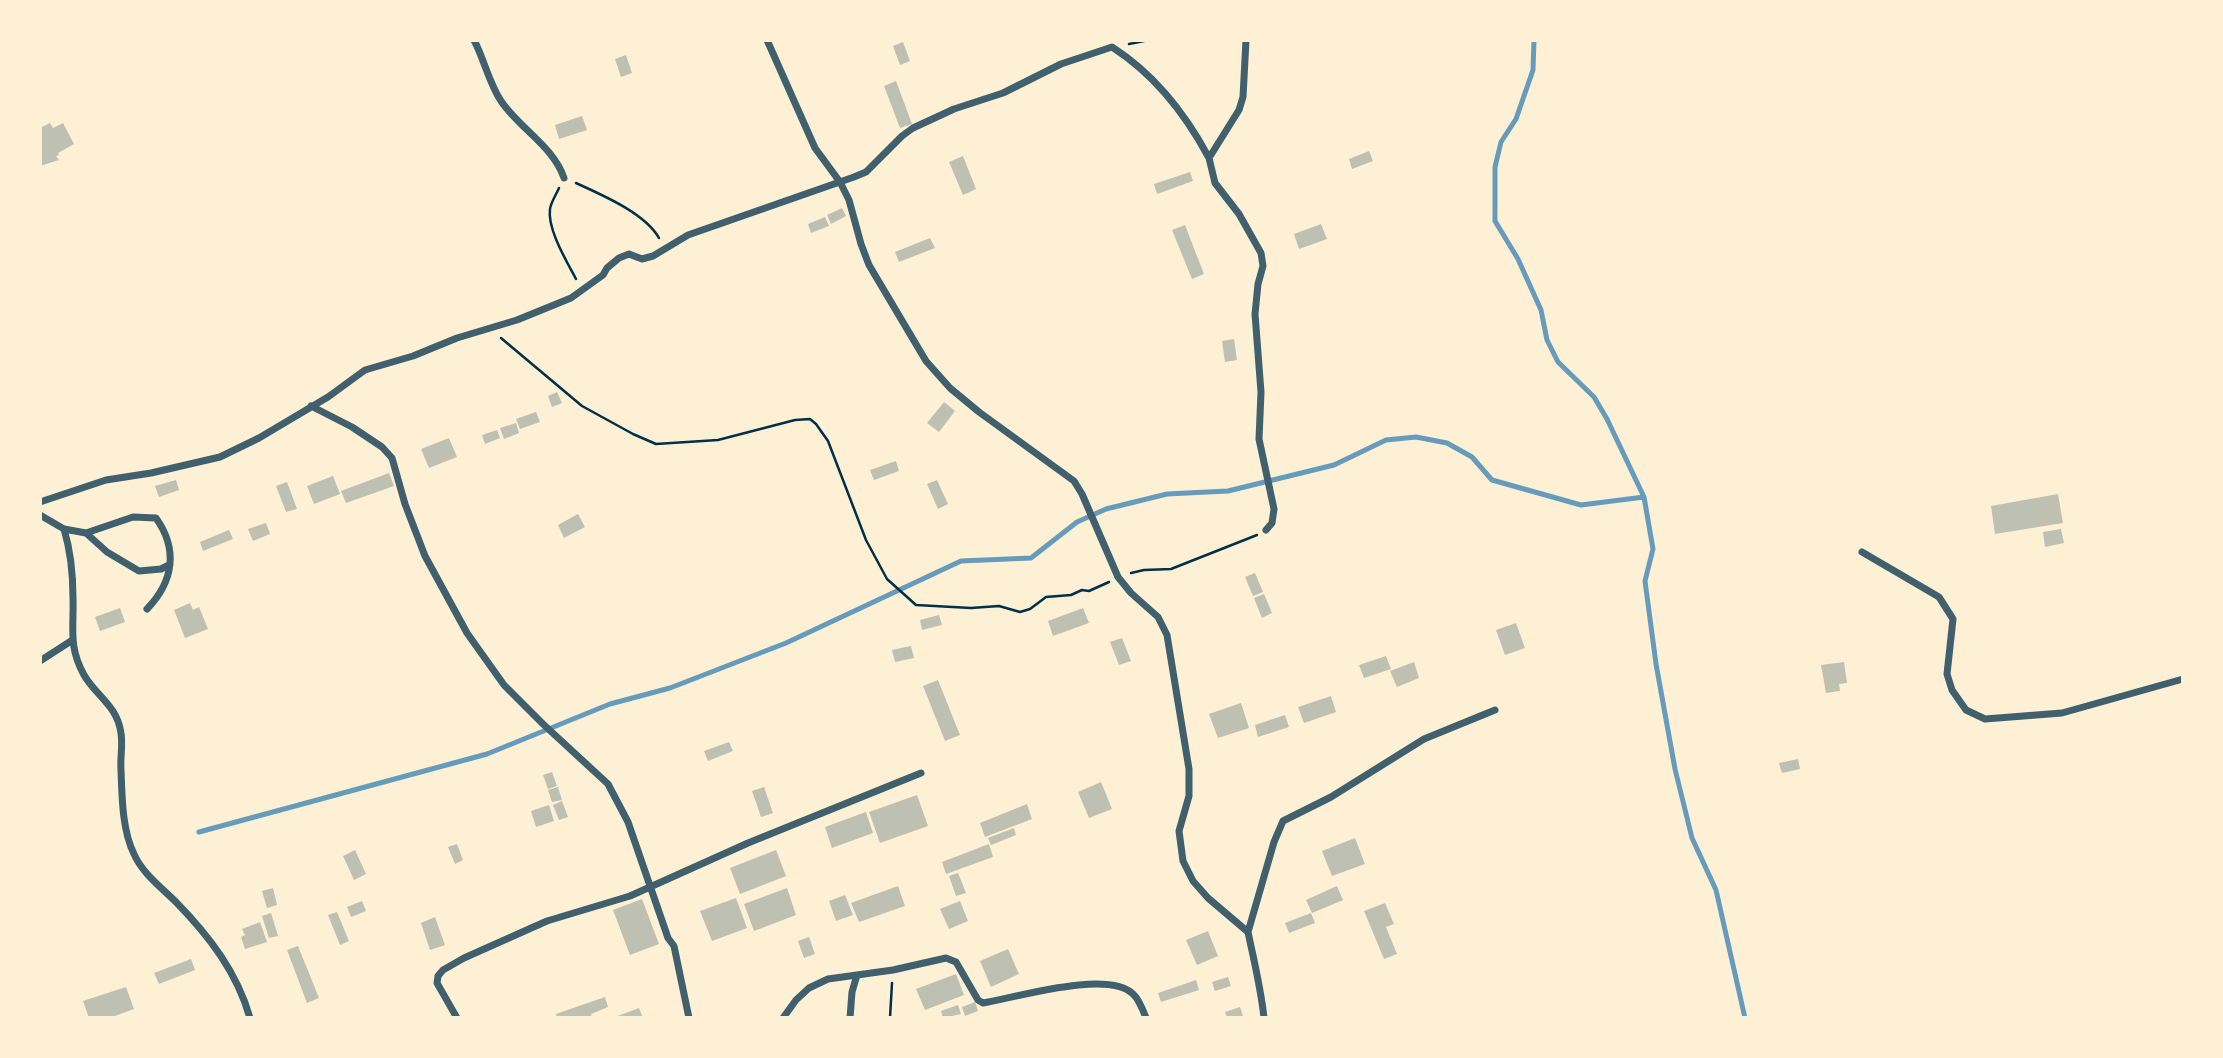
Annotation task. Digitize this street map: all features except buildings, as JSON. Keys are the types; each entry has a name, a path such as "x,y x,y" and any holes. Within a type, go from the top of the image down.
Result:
{"street":[{"path":"474,40 499,98 513,117 552,157 564,178"},
{"path":"767,40 815,148 840,182 854,214 860,244 869,265 926,361 950,388 979,412 1074,481 1087,504 1118,577 1131,593 1158,617 1167,635 1189,769 1189,796 1179,831 1183,861 1193,881 1208,898 1248,932"},
{"path":"1209,158 1239,110 1243,97 1246,40"},
{"path":"40,502 106,480 220,457 259,438 328,397 365,370 491,329 571,298 603,275 618,258 629,254 647,258 688,235 866,172 902,135 913,128 954,109 1003,93 1061,64 1112,47 1132,60 1164,89 1209,158 1215,183 1239,214 1261,253 1262,266 1255,314 1261,392 1259,439 1274,509 1272,523 1266,530"},
{"path":"311,406 371,439 392,458 405,504 429,565 467,633 504,685 608,784 628,822 652,886 667,938 674,946 689,1018"},
{"path":"40,514 64,529 86,533 133,517 156,518 166,532 171,547 163,588 147,608"},
{"path":"64,529 73,597 71,641 85,676 112,708 121,732 125,824 134,855 147,873 191,918 227,964 237,980 250,1018"},
{"path":"86,533 107,552 139,571 161,569 169,565"},
{"path":"1862,552 1939,597 1948,608 1954,619 1947,674 1952,690 1965,710 1985,719 2062,713 2183,679"},
{"path":"40,661 71,641"},
{"path":"1264,1018 1262,991 1248,932 1274,842 1283,821 1331,797 1424,739 1495,710"},
{"path":"457,1018 437,983 443,970 537,925 630,896 748,842 921,774"},
{"path":"783,1018 809,988 828,979 892,970 946,958 956,961 978,1000 983,1003 1083,984 1125,988 1134,994 1146,1018"},
{"path":"850,1018 852,992 857,975"}],"path":[{"path":"571,298 578,286 551,222 550,209 564,178 617,203 646,222 654,229 664,248"},
{"path":"491,329 582,405 656,444 718,440 795,420 810,419 817,424 828,441 866,540 887,579 916,605 971,608 999,606 1020,612 1030,609 1046,597 1089,591 1118,577 1144,570 1171,569 1214,554 1266,530"},
{"path":"890,1018 892,970"}],"waterway":[{"path":"1534,40 1533,70 1516,119 1501,142 1495,167 1495,221 1518,259 1541,310 1547,340 1558,362 1594,397 1644,497 1653,549 1645,581 1656,664 1675,769 1692,838 1716,890 1745,1018"},
{"path":"199,832 487,754 610,704 670,688 786,643 961,561 1031,558 1077,522 1106,509 1167,494 1228,491 1334,465 1386,440 1416,437 1447,443 1472,457 1492,480 1581,505 1644,497"}]}
